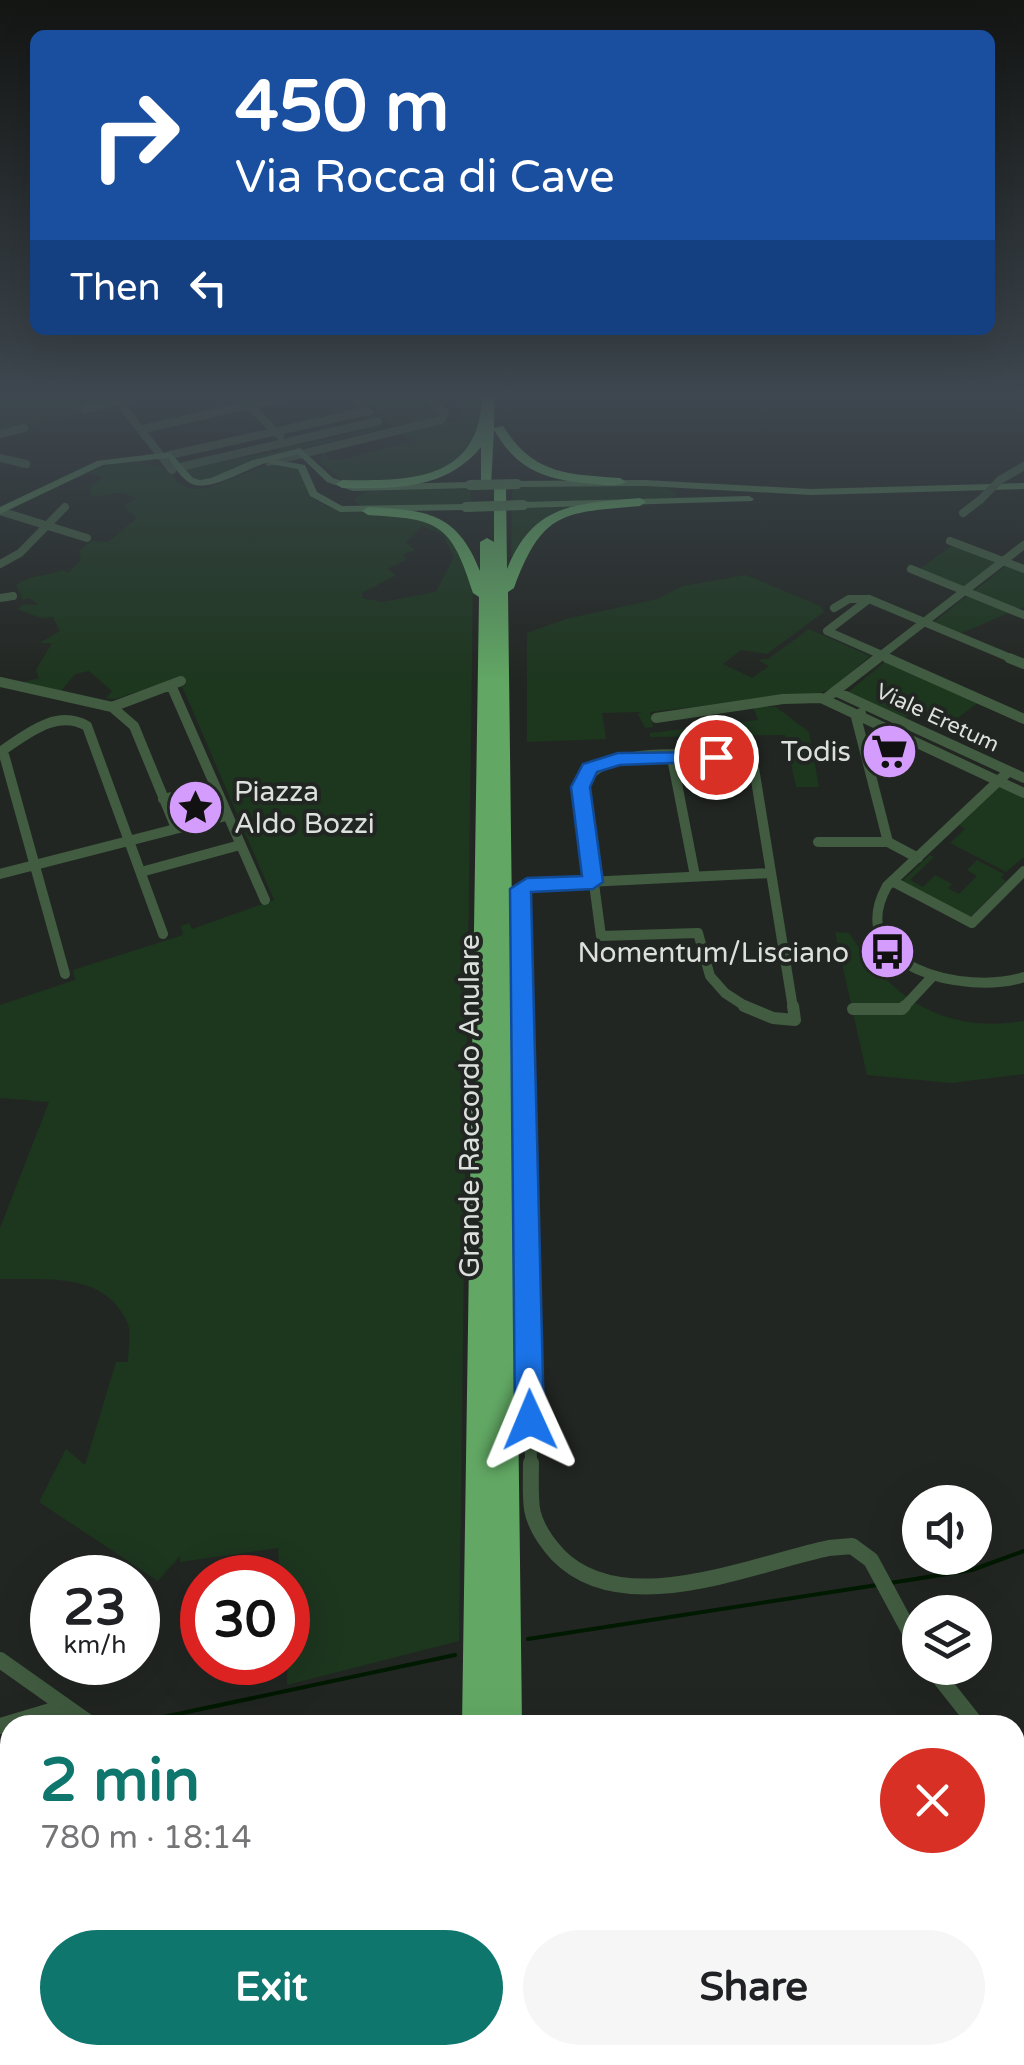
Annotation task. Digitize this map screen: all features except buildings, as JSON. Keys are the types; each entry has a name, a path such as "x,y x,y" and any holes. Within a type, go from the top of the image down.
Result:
{"highway":[{"name":"Grande Raccordo Anulare","path":"477,1715 477,1677 492,1611 493,490"},
{"path":"494,605 527,538 540,524 572,510 640,502"},
{"path":"368,511 419,515 453,530 494,605"},
{"name":"Grande Raccordo Anulare","path":"492,1611 507,1671 508,1715"}],"main road":[{"path":"0,511 39,490"},
{"path":"311,490 322,502 342,510 368,511 976,490"},
{"path":"357,490 349,496 349,503 368,511"},
{"path":"663,502 675,498 677,490"},
{"path":"767,490 848,490"}],"street":[{"path":"962,513 990,490"},
{"path":"0,564 16,556 65,507"},
{"path":"0,511 15,519 70,529 87,538"},
{"path":"950,541 1024,569"},
{"path":"656,718 783,699 825,699 1024,545"},
{"path":"911,569 1024,615"},
{"path":"0,598 14,596"},
{"path":"834,608 848,599 869,599 1024,664"},
{"path":"869,599 827,631 1024,718"},
{"path":"0,682 112,706 176,683 213,787 265,900"},
{"name":"Viale Eretum","path":"835,691 1024,778"},
{"name":"Viale Eretum","path":"825,699 1024,793"},
{"path":"112,706 134,726 176,828"},
{"path":"868,706 858,715 888,842"},
{"path":"64,974 2,752 54,721 82,722 93,738 163,934"},
{"path":"964,764 974,756"},
{"path":"732,757 752,764 795,1020 776,1020 720,987 708,972 702,936 698,933 601,936 580,787 584,774 610,760 672,758 732,757"},
{"path":"672,758 695,876"},
{"path":"1009,772 892,882 878,902 878,928 898,956 932,977 978,985 1024,977"},
{"path":"163,799 213,787"},
{"path":"0,874 226,816"},
{"path":"818,842 888,842 918,858"},
{"path":"141,872 240,845"},
{"path":"892,882 971,922 1024,872"},
{"path":"770,873 527,885 520,892 531,1499 536,1524 552,1550 574,1568 611,1585 656,1584 844,1545 862,1551 902,1620"},
{"path":"1013,884 1024,892"},
{"path":"852,1009 902,1009 932,977"},
{"path":"0,1660 77,1715"},
{"path":"945,1685 969,1715"},
{"path":"37,1715 64,1707"}],"green space":[{"path":"91,490 308,490 320,503 341,511 399,514 444,526 473,581 459,1641 310,1679 310,1555 278,1555 278,1548 229,1555 180,1555 160,1579 160,1555 119,1555 39,1502 66,1449 85,1465 116,1362 128,1362 130,1336 117,1306 89,1286 54,1280 0,1279 0,1228 49,1102 0,1098 0,1005 75,980 73,970 183,935 181,926 189,923 192,929 274,900 182,686 186,685 179,678 115,699 106,698 112,691 89,671 75,674 61,691 20,683 39,678 36,670 52,643 39,643 60,631 53,617 41,618 17,609 24,604 38,605 30,598 23,600 16,585 62,570 68,573 81,560 79,551 91,541 108,542 137,518 123,506 136,499 120,493 92,497","holes":["422,526 443,535 454,557 436,592 382,602 362,598 362,593 396,575 387,569 407,559 402,555 415,550 406,542"]},
{"path":"369,490 470,490 471,504 361,506 353,499"},
{"path":"512,490 677,493 670,499 513,503"},
{"path":"591,505 542,522 527,537 511,564 512,507"},
{"path":"953,545 996,562 963,588 918,570"},
{"path":"1007,565 1024,572 1024,607 1018,609 973,592"},
{"path":"746,575 820,606 824,612 767,654 741,650 723,664 752,678 769,666 758,660 768,659 809,629 870,656 822,692 650,712 653,727 645,728 638,714 641,712 602,713 606,739 527,742 527,633 566,619 657,599 683,586"},
{"path":"968,595 1011,612 959,634 933,623"},
{"path":"886,661 979,702 951,723 918,708 904,719 847,693"},
{"path":"753,707 776,707 809,732 819,787 796,787 785,735 650,737 650,733 758,720"},
{"path":"1000,786 1024,797 1024,857 1006,872 950,843 965,829 959,825"},
{"path":"930,855 934,857 910,880 923,887 935,875 952,884 948,888 959,894 977,876 967,870 977,860 1004,874 1001,878 1006,881 970,917 902,881"},
{"path":"835,932 849,933 883,976 922,1006 968,1022 1024,1021 1024,1074 951,1083 867,1075"}],"waterway":[{"path":"890,1583 972,1570 1024,1551"},
{"path":"528,1639 877,1585"},
{"path":"173,1715 455,1655"}],"place":[{"name":"Todis","path":"890,751"},
{"name":"Piazza Aldo Bozzi","path":"195,807"},
{"name":"Nomentum/Lisciano","path":"888,952"}],"route":[{"path":"530,1420 520,889 527,885 593,882 580,787 590,768 618,759 716,757"}]}
